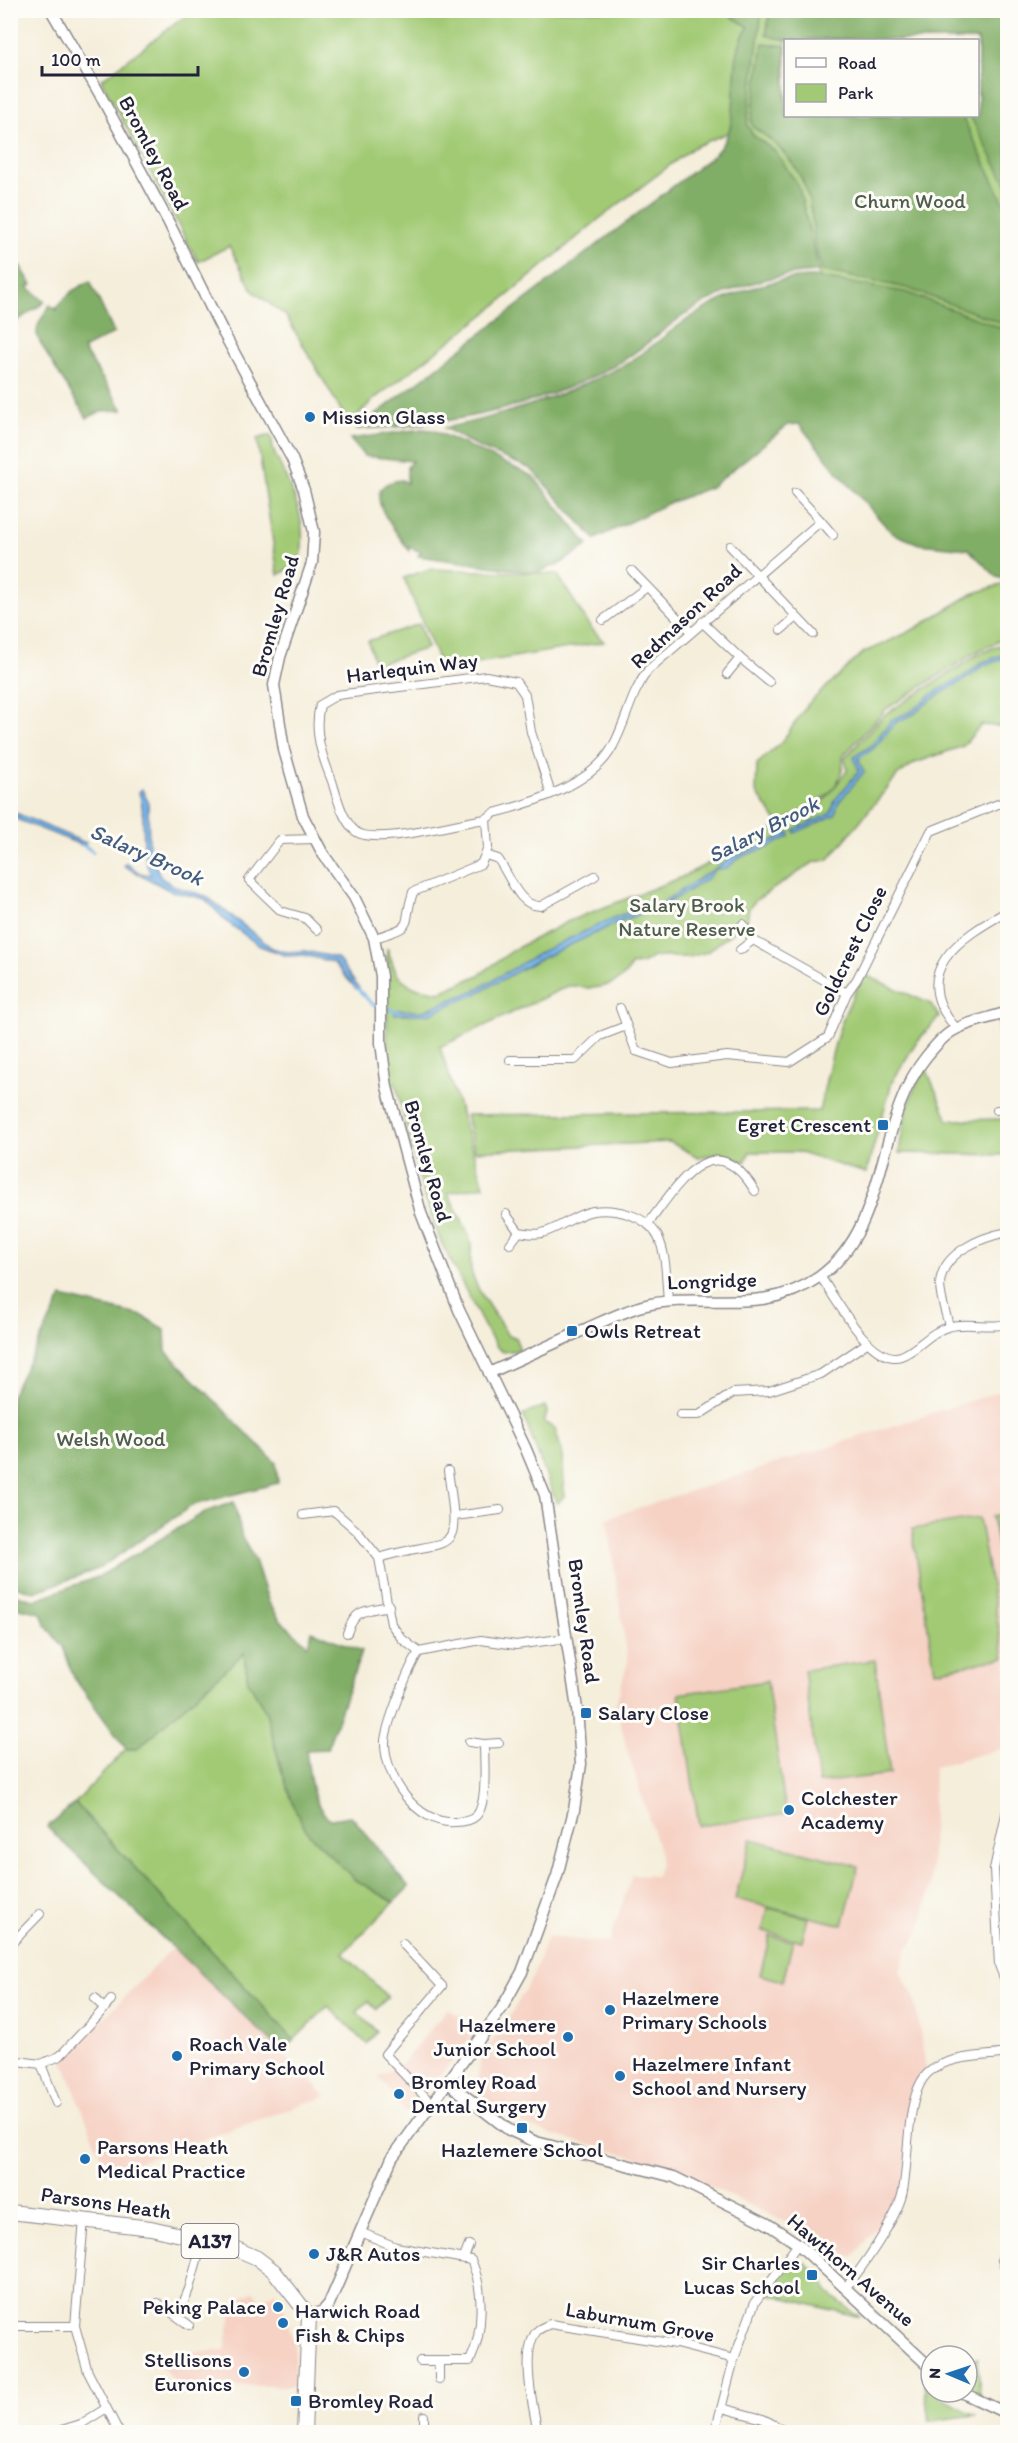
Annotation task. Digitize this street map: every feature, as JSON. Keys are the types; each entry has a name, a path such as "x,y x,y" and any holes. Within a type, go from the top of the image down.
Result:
{"main road":[{"name":"Parsons Heath","path":"10,2212 151,2228 202,2239 257,2258 274,2271 309,2316"},
{"path":"304,2433 309,2316"}],"street":[{"name":"Bromley Road","path":"51,10 98,91 169,223 223,332 292,459 304,490 314,532 312,564 280,657 274,696 295,791 303,816 315,839 354,897 374,938 381,976 382,1058 398,1134 421,1213 441,1269 525,1447 545,1495 567,1638 581,1764 574,1810 557,1876 522,1972 502,2008 392,2158 329,2304 322,2311 309,2316"},
{"path":"795,493 833,535"},
{"name":"Redmason Road","path":"486,819 494,813 551,794 570,785 608,756 634,689 648,670 821,521"},
{"path":"730,546 813,634"},
{"path":"632,571 691,632"},
{"path":"603,620 647,587"},
{"path":"781,630 796,617"},
{"path":"702,622 769,682"},
{"path":"727,674 740,658"},
{"name":"Harlequin Way","path":"486,819 431,830 374,837 362,836 347,822 319,746 317,715 320,705 337,695 486,676 516,682 525,694 531,732 551,794"},
{"name":"Goldcrest Close","path":"620,1008 636,1051 672,1063 727,1056 789,1062 828,1037 847,993 857,979 931,831 1008,800"},
{"path":"374,938 402,928 408,922 413,892 481,864 486,855 489,838 486,819"},
{"path":"315,839 280,840 249,880 281,911 305,918 316,930"},
{"path":"486,855 498,859 522,899 532,906 541,906 595,876"},
{"path":"956,1029 942,1012 935,987 938,971 958,944 1008,911"},
{"path":"743,924 753,940 847,993"},
{"path":"740,950 753,940"},
{"path":"1005,1012 1008,1035"},
{"name":"Longridge","path":"489,1373 627,1311 668,1301 746,1302 770,1298 798,1288 820,1276 856,1236 878,1181 897,1108 908,1083 937,1044 956,1029 1005,1012"},
{"path":"510,1060 575,1060 600,1036 626,1026"},
{"path":"998,1110 1008,1110"},
{"path":"648,1224 696,1165 711,1161 734,1165 746,1174 755,1191"},
{"path":"506,1214 519,1232 540,1234 592,1211 622,1212 648,1224 658,1237 663,1255 668,1301"},
{"path":"510,1244 519,1232"},
{"path":"949,1326 940,1283 946,1267 971,1243 987,1236 1008,1232"},
{"path":"820,1276 867,1342 881,1355 899,1357 935,1331 949,1326 1008,1324"},
{"path":"680,1415 699,1415 733,1393 769,1391 821,1374 867,1342"},
{"path":"379,1558 439,1545 450,1540 455,1530 455,1516 448,1471"},
{"path":"455,1516 500,1510"},
{"path":"303,1515 334,1511 357,1531 379,1558 391,1624 402,1639 419,1652 481,1640 516,1645 567,1638"},
{"path":"347,1633 354,1617 359,1612 388,1606"},
{"path":"419,1652 410,1668 385,1742 390,1771 403,1792 422,1814 434,1821 467,1821 477,1815 483,1801 484,1744"},
{"path":"469,1742 499,1743"},
{"path":"1008,1805 994,1869 999,1965 1008,1988"},
{"path":"10,1945 40,1914"},
{"path":"403,1944 442,1986 385,2054 431,2103"},
{"path":"96,1998 104,2009"},
{"path":"10,2060 41,2064 60,2056 111,2000"},
{"path":"845,2288 864,2268 902,2196 913,2104 927,2073 945,2062 1008,2053"},
{"path":"41,2064 56,2103"},
{"name":"Hawthorn Avenue","path":"447,2082 509,2130 536,2142 674,2177 766,2223 798,2244 919,2357"},
{"path":"84,2219 75,2326 88,2372 118,2433"},
{"path":"1008,2223 1002,2260 1008,2276"},
{"path":"360,2232 396,2247 471,2260 479,2278 476,2348 470,2361 420,2361"},
{"path":"178,2316 189,2289 202,2239"},
{"path":"715,2433 734,2359 755,2302 798,2244"},
{"path":"464,2258 469,2245"},
{"path":"158,2303 189,2325"},
{"name":"Laburnum Grove","path":"538,2433 529,2380 531,2344 538,2330 550,2324 676,2344 734,2359"},
{"path":"10,2326 75,2326"},
{"path":"439,2362 439,2379"},
{"path":"979,2400 1008,2414"},
{"path":"722,2408 763,2419 788,2433"},
{"path":"55,2433 81,2424 105,2409"},
{"path":"424,2416 424,2433"}],"shaded area":[{"name":"Colchester Academy","path":"1007,1389 1007,1747 934,1767 931,1885 919,1933 906,1951 900,1972 914,1997 927,2073 913,2104 902,2196 852,2258 826,2251 809,2233 668,2167 551,2134 516,2121 476,2096 481,2055 503,2028 533,1976 547,1937 609,1943 632,1875 656,1876 660,1864 660,1854 627,1750 616,1703 628,1662 607,1518"},
{"name":"Roach Vale Primary School","path":"173,1947 326,2096 107,2173 63,2061"},
{"path":"448,2008 477,2030 409,2114 404,2111 379,2077 401,2065"},
{"path":"254,2291 260,2301 274,2292 280,2297 294,2342 295,2386 179,2386 150,2354 225,2350 234,2303"}],"green space":[{"path":"192,11 1007,11 1007,336 821,281 804,238 741,127 694,147 599,219 489,311 373,400 349,424 286,316 253,291 229,246 198,262 101,80"},
{"path":"722,11 762,11 747,125 753,135 776,152 799,187 819,272 767,279 716,297 686,314 612,367 551,394 488,413 456,419 357,429 714,155 729,131 736,61 743,36 749,27"},
{"path":"770,11 1007,11 1007,185 971,117 979,117 979,39 784,39 766,35"},
{"name":"Churn Wood","path":"763,43 784,46 784,117 962,117 1007,209 1007,325 907,288 823,271 816,249 805,186 784,153 753,127 751,122"},
{"path":"10,249 32,285 28,287 45,302 17,321 14,315 11,317"},
{"path":"814,277 905,292 1007,330 1007,577 1003,579 997,577 968,549 919,544 892,533 840,475 799,424 788,425 711,487 664,505 595,539 531,469 478,447 445,428 536,403 580,386 622,366 699,312 746,290 781,280"},
{"path":"90,281 114,333 83,349 123,410 102,411 87,418 44,349 37,330 39,322 50,305 58,311 56,308 72,291"},
{"path":"422,429 433,430 533,476 588,545 563,562 536,573 418,556 421,552 409,547 409,550 388,520 379,499 380,490 388,483 402,480 407,483 407,467 412,461 364,456 350,439"},
{"path":"270,435 273,450 297,505 302,532 300,563 278,575 257,439"},
{"path":"429,569 557,574 591,628 604,642 442,669 404,578"},
{"path":"1003,584 1007,593 1007,637 976,652 886,709 843,756 842,769 832,790 813,806 779,824 756,792 757,764 781,743 808,704 863,653 909,632 972,594"},
{"path":"419,624 427,648 375,665 368,641"},
{"name":"Salary Brook Nature Reserve","path":"1007,642 1007,730 998,726 981,725 963,746 915,763 898,775 828,860 814,862 756,900 749,908 747,921 707,952 689,957 653,957 642,964 631,965 620,979 604,986 592,988 568,986 440,1047 484,1186 448,1193 471,1244 471,1268 476,1285 508,1336 515,1337 520,1350 503,1352 496,1346 484,1326 440,1240 424,1195 395,1082 387,1087 387,948 397,975 413,987 440,992 479,975 515,949 569,921 680,878 820,806 847,771 845,758 884,715 977,655"},
{"path":"865,975 931,1004 939,1017 915,1044 892,1082 866,1173 797,1152 750,1152 745,1162 721,1154 698,1157 670,1142 475,1151 466,1115 819,1111 841,1024 855,991"},
{"path":"926,1068 948,1120 1007,1119 1007,1155 899,1153 911,1098"},
{"name":"Welsh Wood","path":"62,1297 143,1316 165,1330 166,1351 276,1463 278,1483 193,1505 98,1569 34,1592 11,1585 11,1396"},
{"path":"545,1406 547,1412 544,1422 555,1429 563,1456 564,1496 557,1504 523,1415"},
{"path":"234,1502 242,1538 255,1560 269,1603 280,1620 308,1645 312,1631 362,1651 327,1749 306,1750 312,1788 324,1814 331,1819 350,1816 354,1819 409,1887 394,1902 355,1880 308,1833 295,1809 282,1772 266,1712 248,1681 244,1653 137,1749 126,1749 74,1678 63,1647 46,1626 41,1613 11,1606 11,1593 34,1600 100,1576 205,1512"},
{"path":"1008,1513 1007,1595 992,1516"},
{"path":"979,1518 1004,1658 935,1671 912,1529"},
{"path":"244,1652 248,1681 266,1712 282,1772 355,1880 394,1902 343,1953 388,1997 376,2009 368,2001 357,2012 377,2032 367,2044 328,2006 294,2040 75,1803 126,1749 137,1749"},
{"path":"875,1660 890,1774 819,1783 804,1670"},
{"path":"767,1681 786,1814 699,1826 679,1694"},
{"path":"75,1803 294,2040 282,2052 47,1827"},
{"path":"751,1839 858,1866 843,1925 735,1899"},
{"path":"768,1908 808,1918 802,1941 762,1931"},
{"path":"770,1936 793,1941 783,1981 760,1975"},
{"path":"798,2262 806,2263 825,2283 828,2293 860,2317 769,2294 784,2269"},
{"path":"927,2404 954,2404 975,2415 929,2421"}],"water":[{"path":"1007,653 1007,657 981,667 971,676 932,699 914,714 896,722 873,749 858,759 864,772 838,803 835,815 795,833 794,830 831,813 835,800 859,771 854,757 871,746 893,719 912,711 931,695 968,674 981,663"},
{"path":"142,789 148,802 149,850 161,878 176,887 206,896 272,948 286,952 305,951 337,958 359,988 356,989 333,962 304,955 287,956 260,946 227,922 205,899 171,891 124,866 126,863 140,873 151,875 145,855 142,802 139,792"},
{"path":"11,811 86,843 84,846 11,817"},
{"path":"789,832 790,836 767,848 742,856 725,869 716,869 707,879 662,907 625,919 538,960 474,995 428,1014 395,1014 396,1010 423,1011 476,990 543,951 618,916 662,903 734,856"}],"waterway":[{"name":"Salary Brook","path":"81,843 93,852"},
{"name":"Salary Brook","path":"356,987 372,1004 378,1005"},
{"name":"Salary Brook","path":"384,1007 399,1012"}],"place":[{"name":"Mission Glass","path":"310,417"},
{"name":"Egret Crescent","path":"883,1125"},
{"name":"Owls Retreat","path":"572,1331"},
{"name":"Salary Close","path":"586,1713"},
{"name":"Colchester Academy","path":"789,1810"},
{"name":"Hazelmere Primary Schools","path":"610,2010"},
{"name":"Hazelmere Junior School","path":"568,2037"},
{"name":"Roach Vale Primary School","path":"177,2056"},
{"name":"Hazelmere Infant School and Nursery","path":"620,2076"},
{"name":"Bromley Road Dental Surgery","path":"399,2094"},
{"name":"Hazlemere School","path":"522,2128"},
{"name":"Parsons Heath Medical Practice","path":"85,2159"},
{"name":"J&R Autos","path":"314,2254"},
{"name":"Sir Charles Lucas School","path":"812,2275"},
{"name":"Peking Palace","path":"278,2307"},
{"name":"Harwich Road Fish & Chips","path":"283,2323"},
{"name":"Stellisons Euronics","path":"244,2372"},
{"name":"Bromley Road","path":"296,2401"}]}
